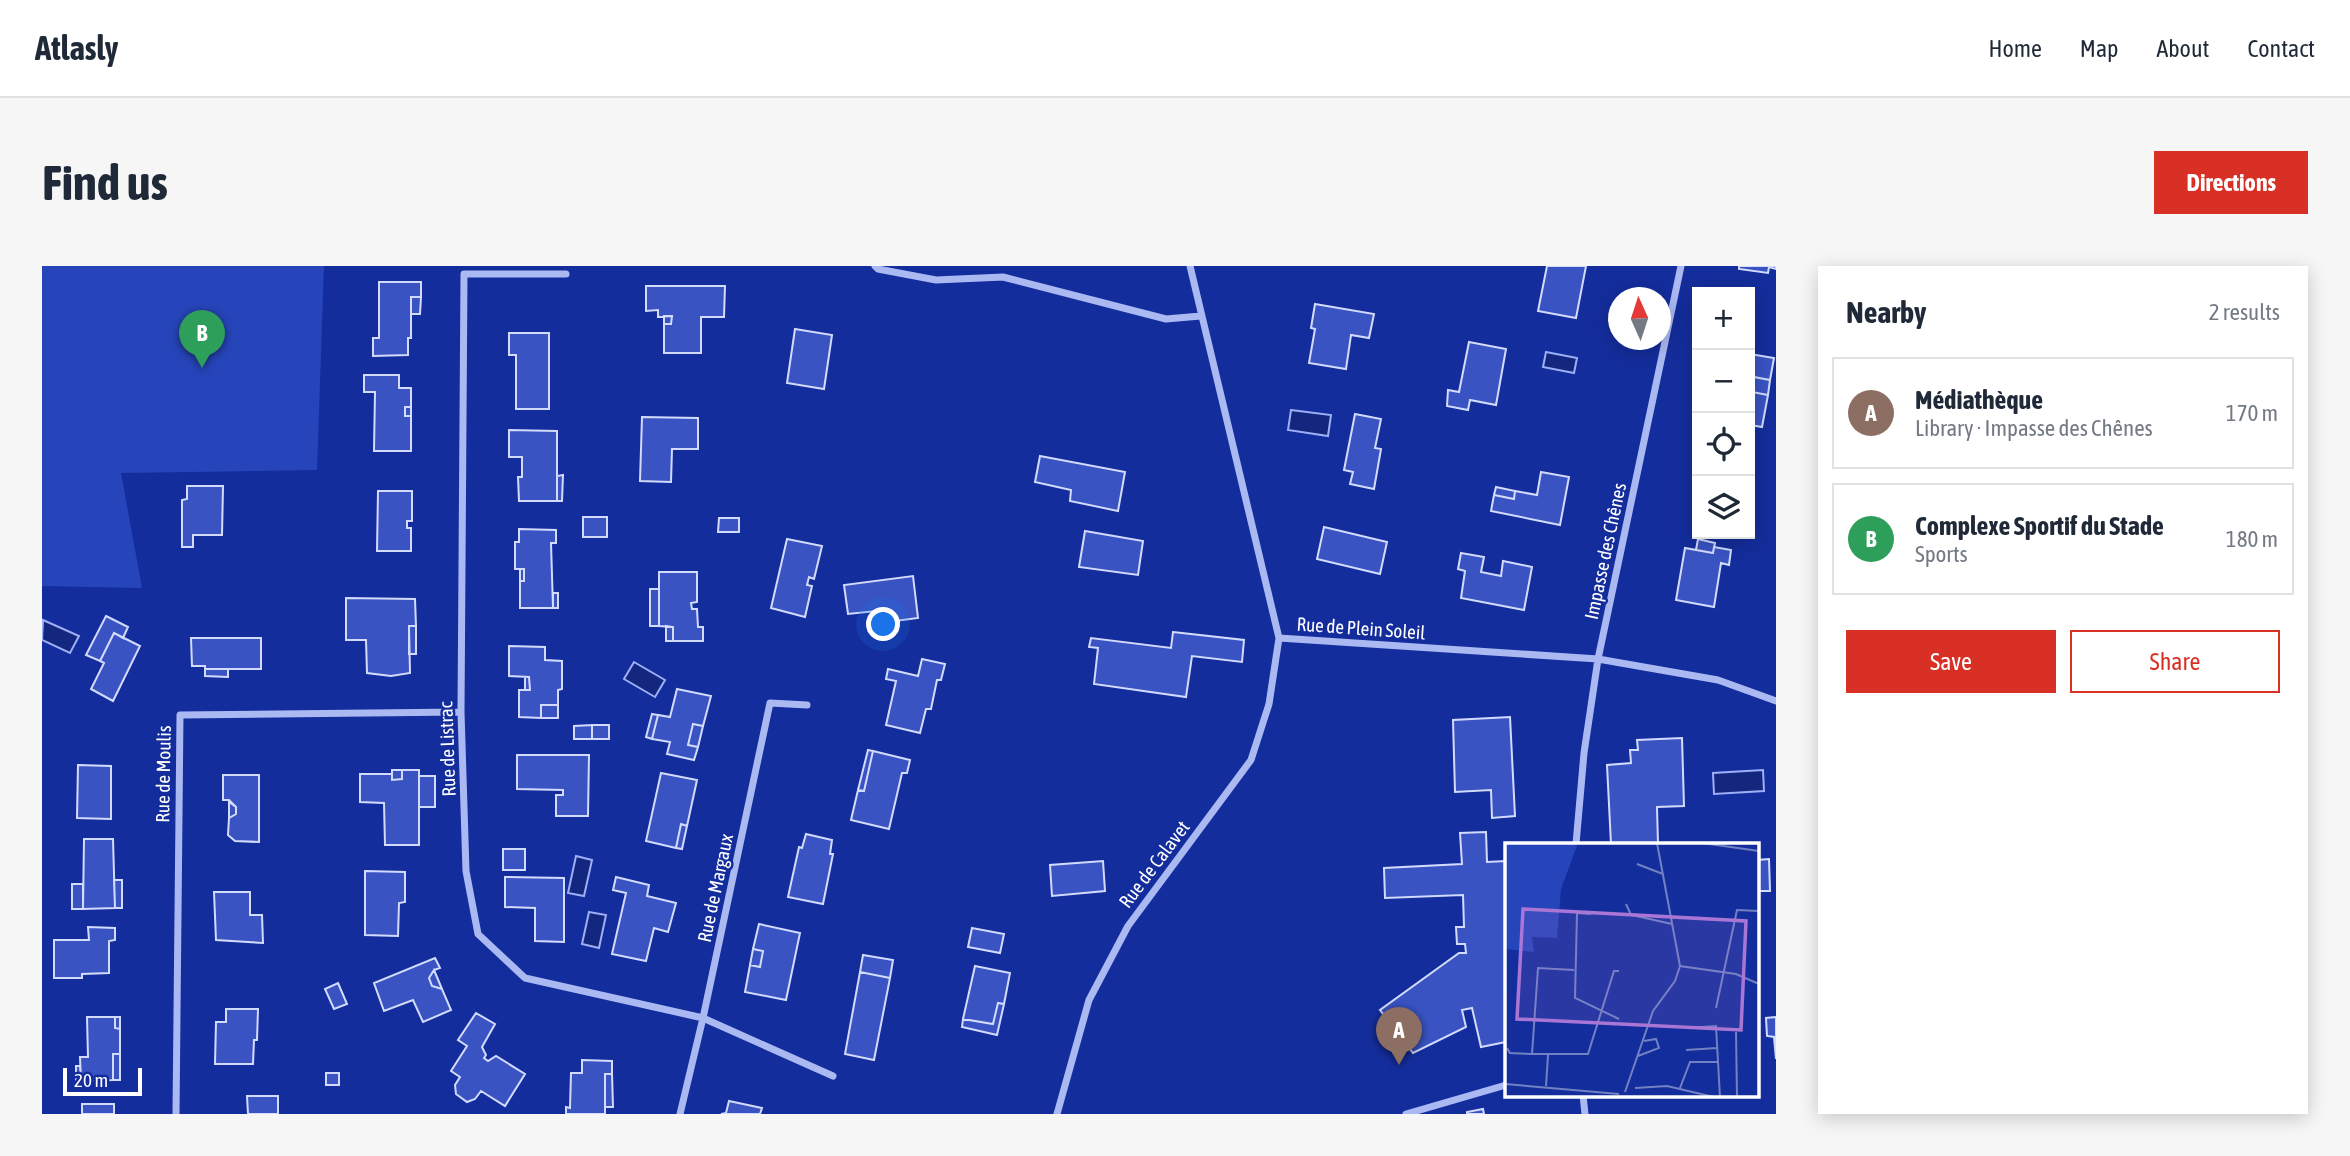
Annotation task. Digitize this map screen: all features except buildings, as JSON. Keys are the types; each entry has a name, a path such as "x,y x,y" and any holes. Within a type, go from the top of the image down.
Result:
{"street":[{"path":"876,266 878,269 936,281 1003,277 1166,319 1202,316"},
{"name":"Rue de Plein Soleil","path":"1190,266 1279,638 1598,659 1718,680 1776,701"},
{"name":"Impasse des Chênes","path":"1576,843 1584,753 1598,659 1681,266"},
{"name":"Rue de Listrac","path":"566,274 464,274 461,712 466,871 478,934 525,978 704,1018 833,1076"},
{"name":"Rue de Calavet","path":"1058,1114 1089,1000 1128,926 1251,760 1269,704 1279,638"},
{"name":"Rue de Margaux","path":"680,1114 704,1018 770,703 807,705"},
{"name":"Rue de Moulis","path":"176,1114 180,715 461,712"},
{"path":"1405,1114 1505,1086"},
{"path":"1583,1096 1585,1114"}],"shaded area":[{"path":"42,266 324,266 317,470 121,473 142,588 42,586"},
{"path":"1546,352 1577,358 1574,373 1543,367"},
{"path":"1291,410 1331,415 1328,436 1288,430"},
{"path":"43,620 79,636 70,653 42,640"},
{"path":"634,662 665,680 655,697 624,679"},
{"path":"1763,770 1764,791 1714,794 1713,773"},
{"path":"576,856 592,860 584,896 568,893"},
{"path":"589,912 606,915 599,948 582,944"}],"place":[{"name":"Complexe Sportif du Stade","path":"202,368"},
{"name":"Médiathèque","path":"1399,1065"}]}
